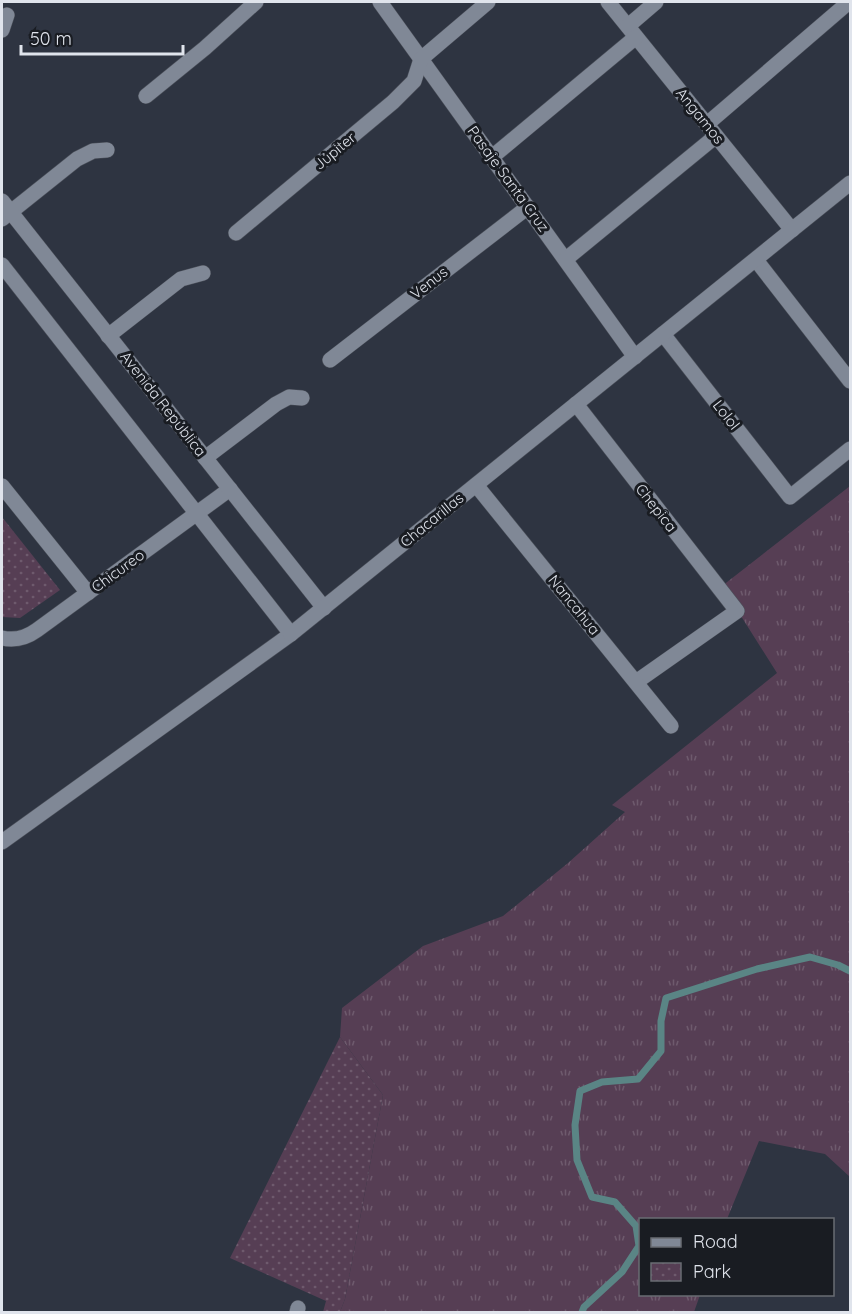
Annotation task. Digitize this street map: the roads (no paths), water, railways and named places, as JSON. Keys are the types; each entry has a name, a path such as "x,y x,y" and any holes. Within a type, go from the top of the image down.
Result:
{"street":[{"path":"146,96 205,48 256,2"},
{"name":"Pasaje Santa Cruz","path":"380,2 635,357"},
{"path":"421,59 488,2"},
{"name":"Angamos","path":"608,2 792,230"},
{"path":"492,157 632,31 656,2"},
{"path":"566,259 712,130 849,2"},
{"path":"2,30 8,15"},
{"name":"Júpiter","path":"236,232 393,102 414,81 421,59"},
{"path":"4,211 77,159 93,151 107,150"},
{"name":"Chacarillas","path":"2,842 291,634 850,183"},
{"name":"Venus","path":"330,360 528,207"},
{"name":"Avenida República","path":"4,211 108,336 324,608"},
{"path":"756,260 850,381"},
{"path":"2,265 291,634"},
{"path":"108,336 181,279 203,273"},
{"name":"Lolol","path":"663,334 790,497 850,449"},
{"path":"205,458 276,404 289,397 302,398"},
{"name":"Chepica","path":"576,404 736,611 636,682"},
{"name":"Nancahua","path":"476,485 671,726"},
{"path":"2,486 88,593"},
{"name":"Chicureo","path":"2,638 14,640 26,637 230,489"}],"waterway":[{"path":"582,1312 584,1307 622,1272 639,1246 636,1226 615,1202 592,1197 577,1160 575,1125 580,1091 602,1082 638,1079 661,1051 661,1021 666,998 757,969 810,957 850,971"}]}
